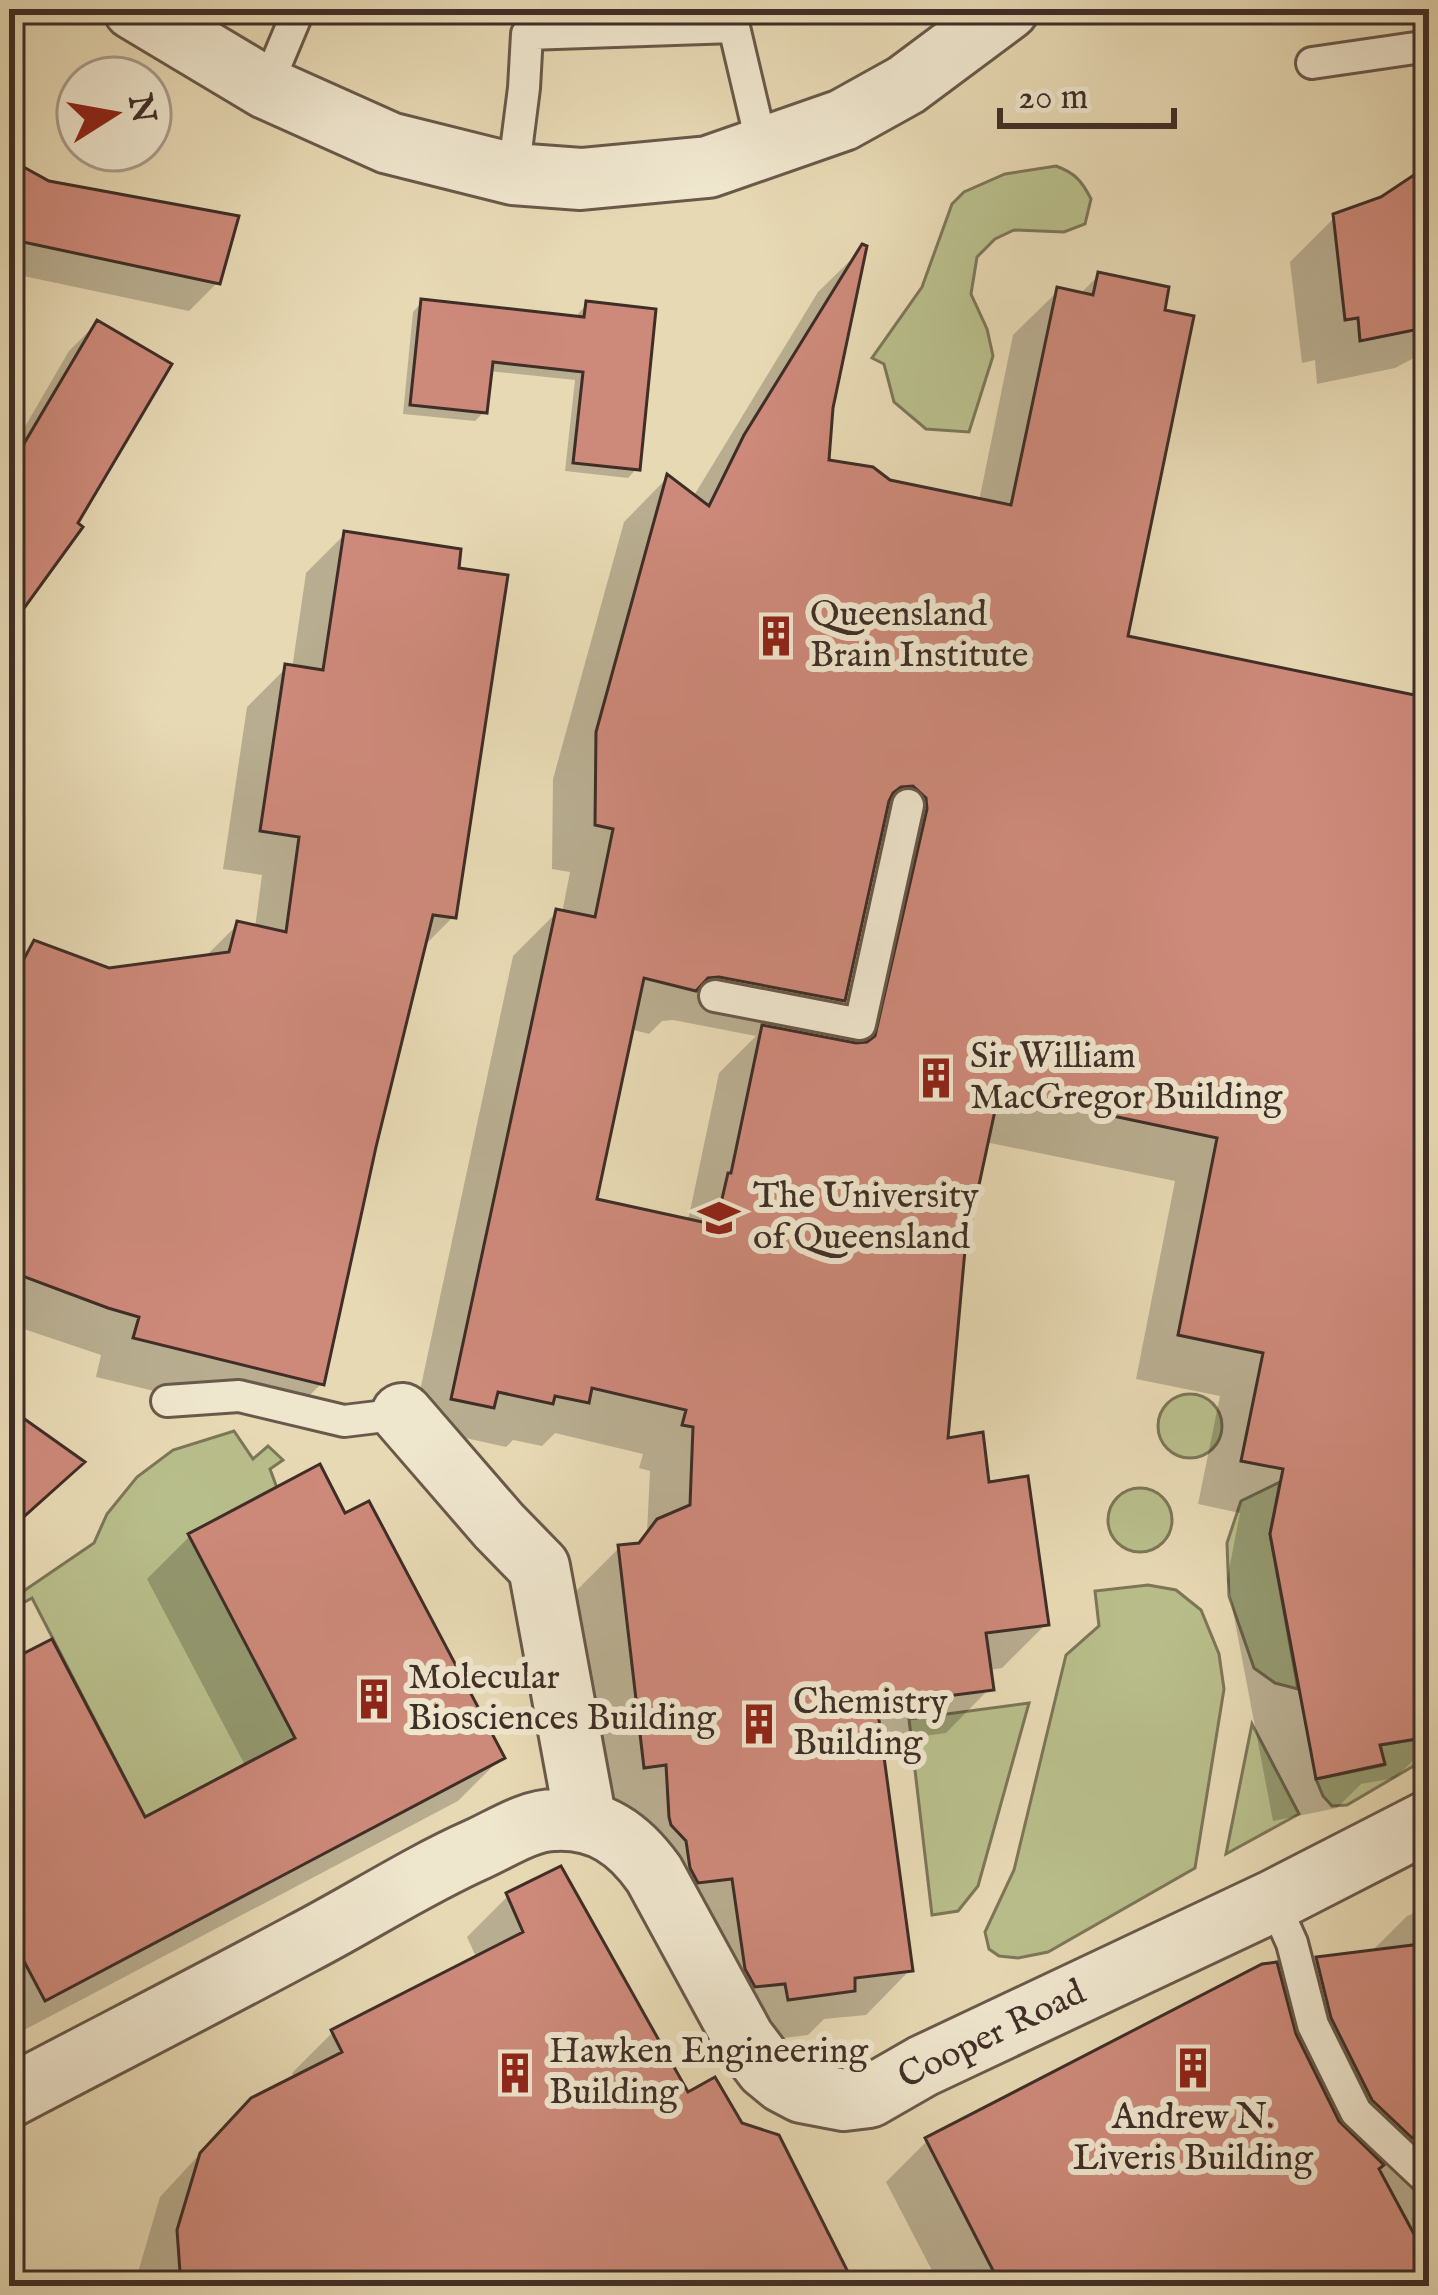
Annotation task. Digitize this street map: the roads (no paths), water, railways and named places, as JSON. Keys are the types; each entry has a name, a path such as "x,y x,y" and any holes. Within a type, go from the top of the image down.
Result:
{"street":[{"path":"134,9 266,88 389,143 513,174 580,179 708,167 843,120 906,85 1007,9"},
{"path":"9,2097 455,1858 551,1819 586,1822 539,1568 402,1414"},
{"name":"Cooper Road","path":"586,1822 637,1850 744,2039 766,2068 802,2092 844,2100 869,2097 923,2066 1429,1821"}],"lane":[{"path":"266,88 299,9"},
{"path":"513,174 527,34 734,27 763,150"},
{"path":"1312,63 1429,46"},
{"path":"715,996 860,1024 908,805"},
{"path":"167,1401 239,1396 344,1421 402,1414"},
{"path":"1274,1900 1292,1943 1313,2026 1356,2112 1429,2181"}],"place":[{"name":"Queensland Brain Institute","path":"776,636"},
{"name":"Sir William MacGregor Building","path":"936,1078"},
{"name":"The University of Queensland","path":"719,1218"},
{"name":"Molecular Biosciences Building","path":"374,1699"},
{"name":"Chemistry Building","path":"759,1724"},
{"name":"Andrew N. Liveris Building","path":"1193,2068"},
{"name":"Hawken Engineering Building","path":"515,2073"}]}
